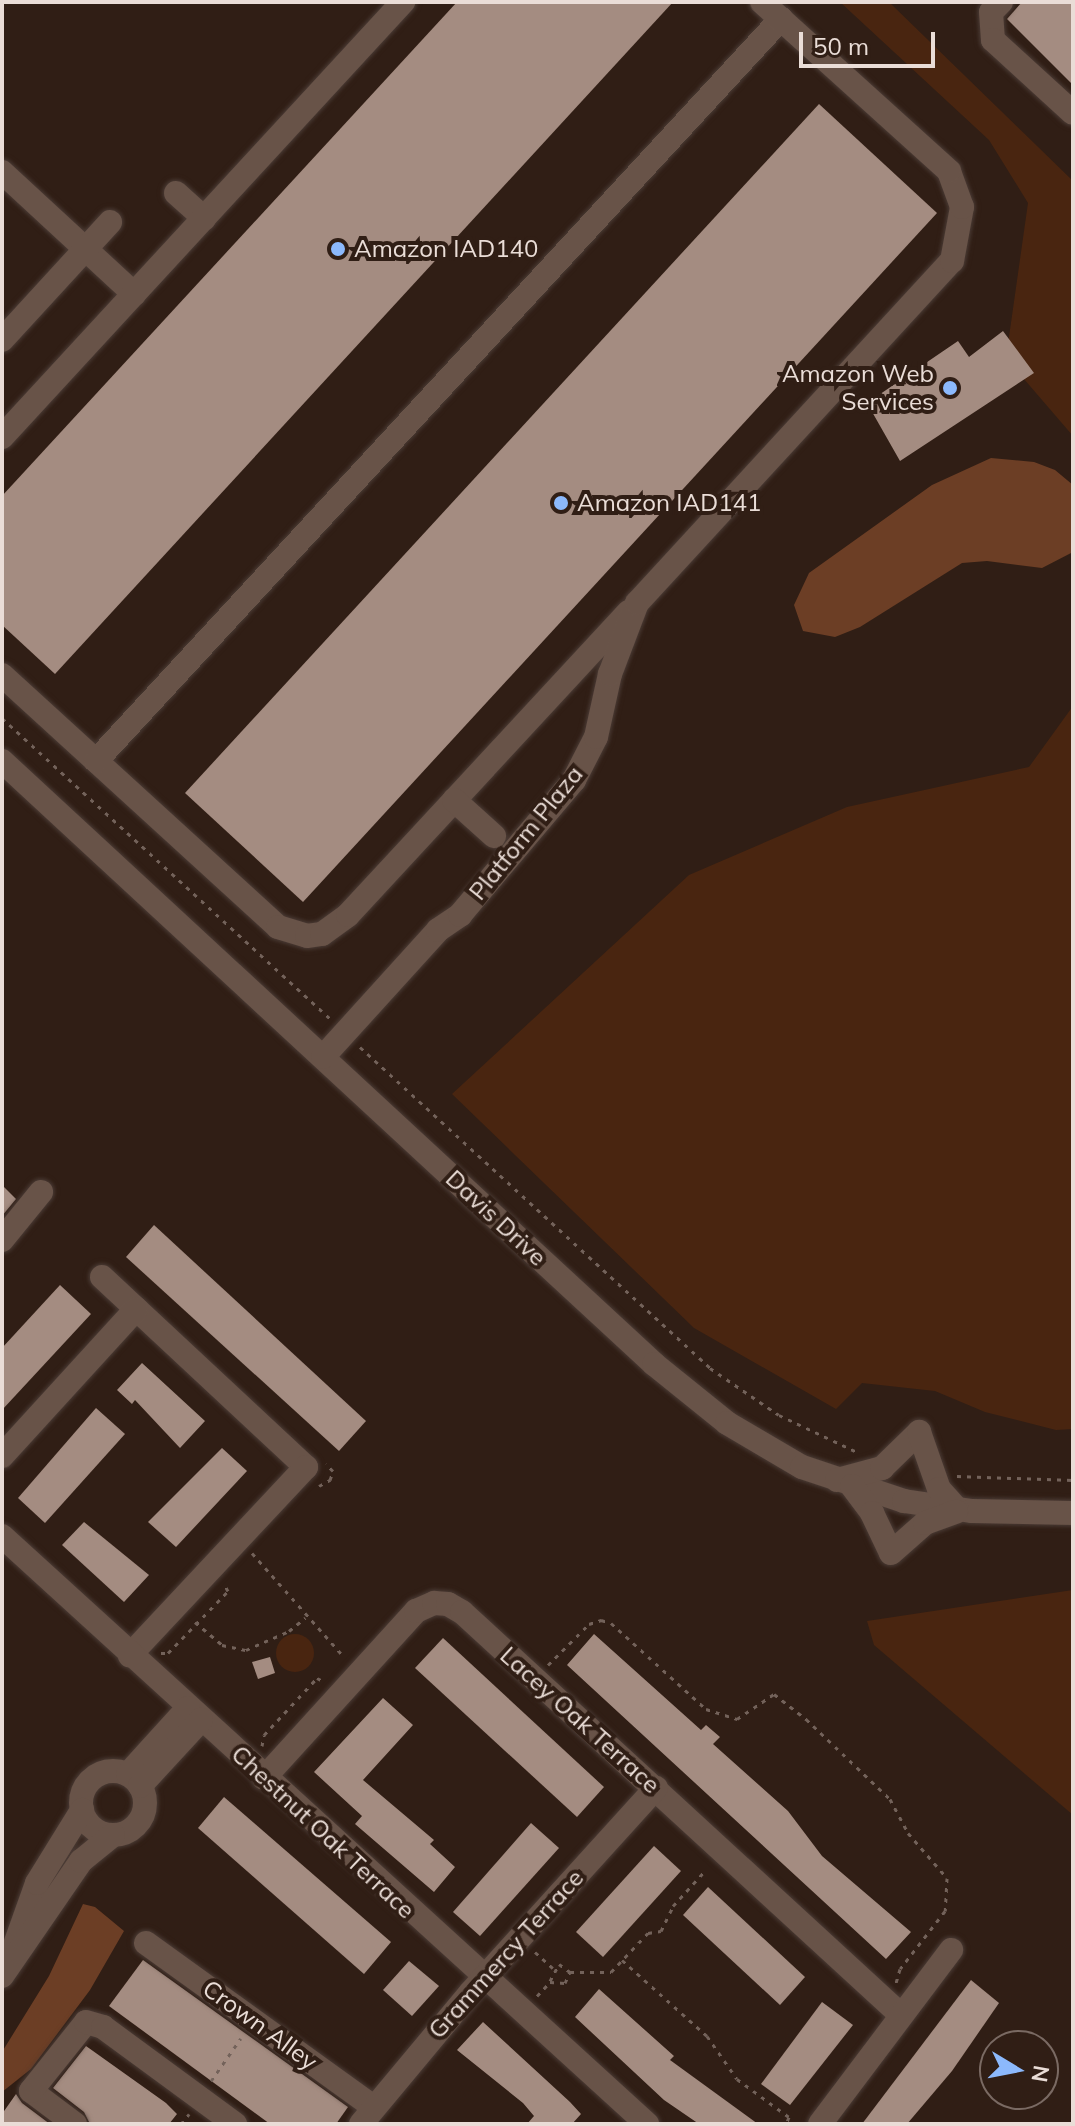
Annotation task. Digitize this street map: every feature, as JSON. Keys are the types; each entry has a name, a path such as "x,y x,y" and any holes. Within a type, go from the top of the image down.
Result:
{"street":[{"path":"2,437 403,2"},
{"name":"Platform Plaza","path":"323,1057 438,930 460,915 574,780 596,737 610,674 637,603 939,276 957,246 962,207 949,171 762,2"},
{"path":"1001,2 991,12 993,40 1073,113"},
{"path":"96,761 781,19"},
{"path":"2,172 134,294"},
{"path":"176,193 204,218"},
{"path":"2,340 110,222"},
{"path":"2,675 278,927 307,936 322,934 341,921 637,603"},
{"name":"Davis Drive","path":"2,761 689,1394 762,1446 844,1483 904,1501 960,1510 1073,1513"},
{"path":"454,800 494,836"},
{"path":"2,1240 41,1192"},
{"path":"102,1277 306,1467 142,1654"},
{"path":"2,1456 136,1309"},
{"path":"919,1432 935,1473 939,1489 960,1510 925,1523 891,1553 872,1513 844,1483 888,1462 919,1432"},
{"name":"Chestnut Oak Terrace","path":"2,1536 142,1654 194,1714 482,1979 647,2124"},
{"name":"Lacey Oak Terrace","path":"264,1778 416,1611 434,1603 462,1612 894,2009"},
{"path":"134,1780 194,1714"},
{"path":"107,1771 134,1780 145,1799 140,1820 113,1835 81,1861 46,1918 6,1970 37,1883 82,1810 89,1781 107,1771"},
{"name":"Grammercy Terrace","path":"367,2116 482,1979 656,1788"},
{"path":"82,1810 93,1828 113,1835"},
{"name":"Crown Alley","path":"146,1943 367,2116"},
{"path":"820,2124 894,2009 951,1950"},
{"path":"75,2124 31,2091 80,2024 92,2022 235,2124"}],"path":[{"path":"2,718 710,1368 779,1415 888,1462"},
{"path":"935,1473 1073,1480"},
{"path":"247,1548 305,1618 327,1635 350,1667"},
{"path":"142,1654 168,1653 228,1591 220,1575"},
{"path":"195,1622 222,1645 246,1650 289,1631 305,1618"},
{"path":"534,1680 589,1624 601,1620 611,1623 706,1709 737,1719 774,1694 806,1719 890,1799 908,1833 947,1878 945,1911 900,1969 894,2009"},
{"path":"262,1750 264,1735 317,1678 332,1686"},
{"path":"532,2001 550,1982 553,1968 559,1964 570,1972 611,1972 648,1933 661,1931 673,1906 703,1873"},
{"path":"532,1948 553,1968"},
{"path":"622,1960 707,2036 737,2079 789,2117 786,2124"},
{"path":"550,1982 565,1983 570,1972"},
{"path":"208,2084 248,2028"},
{"path":"181,2124 192,2110"}],"shaded area":[{"path":"840,2 889,2 1073,181 1073,436 1006,358 1028,203 989,140"},
{"path":"991,458 1034,462 1055,470 1073,485 1073,552 1042,568 987,561 962,563 860,627 835,637 803,631 794,605 809,573 932,485"},
{"path":"1073,706 1073,1429 1056,1430 985,1412 935,1391 862,1383 836,1409 694,1328 452,1094 689,875 847,807 1029,767"},
{"path":"1073,1590 1073,1815 874,1645 867,1621"},
{"path":"295,1634 308,1640 314,1653 308,1666 295,1672 282,1666 276,1653 282,1640"},
{"path":"83,1904 95,1907 124,1931 90,1990 31,2069 2,2092 2,2052 49,1976"}],"building":[{"name":"Amazon IAD140","path":"457,2 673,2 55,674 2,625 2,496"},
{"path":"1022,2 1073,2 1073,85 1007,19"},
{"name":"Amazon IAD141","path":"819,104 937,213 303,902 185,793"},
{"name":"Amazon Web Services","path":"1003,331 1034,373 900,461 867,403 958,341 969,357"},
{"path":"2,1185 16,1199 2,1216"},
{"path":"154,1225 366,1421 339,1451 126,1257"},
{"path":"60,1285 91,1314 2,1410 2,1348"},
{"path":"142,1363 205,1421 180,1448 135,1400 132,1404 117,1390"},
{"path":"96,1408 125,1434 45,1523 18,1498"},
{"path":"222,1448 247,1471 176,1547 148,1522"},
{"path":"84,1522 149,1575 124,1602 62,1545"},
{"path":"594,1634 701,1730 706,1725 720,1737 713,1744 788,1811 822,1856 911,1932 886,1959 567,1665"},
{"path":"443,1638 604,1787 577,1817 415,1668"},
{"path":"270,1657 275,1673 258,1679 252,1662"},
{"path":"383,1698 413,1725 363,1780 434,1840 430,1844 455,1867 434,1892 355,1824 362,1816 314,1772"},
{"path":"224,1797 391,1942 364,1974 198,1828"},
{"path":"531,1823 559,1848 480,1936 453,1912"},
{"path":"654,1846 681,1871 603,1957 576,1932"},
{"path":"708,1887 805,1977 780,2005 683,1915"},
{"path":"143,1960 348,2107 336,2124 270,2124 109,2006"},
{"path":"409,1961 439,1986 412,2016 383,1990"},
{"path":"971,1980 999,2003 952,2071 907,2124 862,2124"},
{"path":"599,1989 674,2056 670,2060 758,2124 699,2124 664,2100 575,2017"},
{"path":"822,2002 853,2025 790,2105 761,2084"},
{"path":"483,2022 581,2114 572,2124 527,2124 534,2116 523,2103 457,2050"},
{"path":"86,2046 166,2103 177,2114 169,2124 90,2124 84,2112 53,2088"},
{"path":"16,2094 22,2103 50,2124 2,2124 2,2114"}],"place":[{"name":"Amazon IAD140","path":"338,249"},
{"name":"Amazon Web Services","path":"950,388"},
{"name":"Amazon IAD141","path":"561,503"}]}
